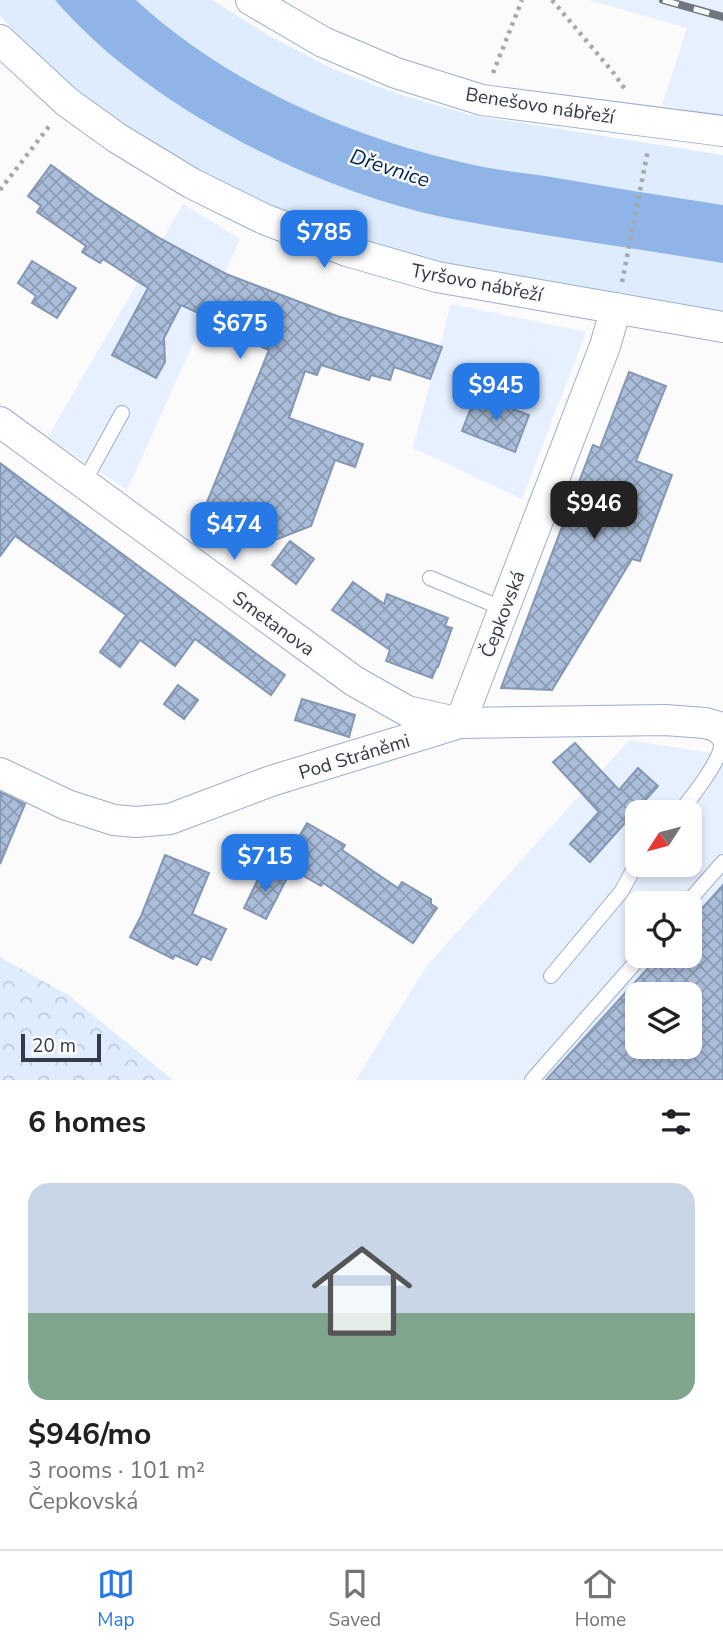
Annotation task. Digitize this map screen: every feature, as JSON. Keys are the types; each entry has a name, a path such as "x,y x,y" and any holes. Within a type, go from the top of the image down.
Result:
{"street":[{"name":"Benešovo nábřeží","path":"251,0 323,41 396,73 482,100 648,135 723,131"},
{"name":"Tyršovo nábřeží","path":"0,40 68,102 117,138 191,183 264,219 347,251 437,277 619,298 668,319 723,327"},
{"name":"Čepkovská","path":"460,723 605,346 619,298"},
{"name":"Smetanova","path":"0,422 354,681 407,711 460,723"},
{"name":"Pod Stráněmi","path":"0,773 67,805 114,820 136,822 170,819 271,781 460,723 665,720 714,726"}],"lane":[{"path":"83,484 122,413"},
{"path":"430,578 504,609"},
{"path":"689,800 722,752 714,726"},
{"path":"698,891 723,862"},
{"path":"551,976 621,892 629,877"},
{"path":"532,1080 630,968"}],"path":[{"path":"482,100 522,0"},
{"path":"552,0 612,71 648,135 619,298"},
{"path":"0,190 68,102"}],"shaded area":[{"path":"589,0 723,0 723,118 662,105 687,28"},
{"path":"183,204 240,239 127,490 48,437"},
{"path":"451,304 586,332 522,499 413,448"},
{"path":"629,740 723,755 723,1080 356,1080 426,967"}],"green space":[{"path":"0,0 55,0 93,39 185,109 290,166 344,188 399,206 452,219 723,263 723,313 446,267 327,229 274,208 174,157 127,127 82,93 39,56 0,16"},
{"path":"136,0 212,0 268,35 331,68 398,94 471,115 723,155 723,205 472,164 373,137 288,102 247,80 208,56"},
{"path":"0,957 68,995 173,1080 0,1080"}],"water":[{"name":"Dřevnice","path":"55,0 136,0 208,56 247,80 330,120 417,151 492,168 723,205 723,263 452,219 399,206 345,188 290,166 185,109 136,75 93,39"}],"building":[{"path":"51,165 161,239 226,274 337,316 442,347 430,379 394,367 390,380 371,375 369,380 321,365 317,375 305,371 289,418 363,444 355,467 335,460 311,526 270,542 238,525 226,547 202,534 211,516 203,512 269,350 216,327 218,322 181,305 164,338 165,362 156,378 112,355 148,288 103,259 100,263 82,252 86,246 37,212 41,206 28,196"},
{"path":"32,261 76,288 57,318 32,303 36,296 18,283"},
{"path":"629,372 666,386 636,461 672,475 640,561 632,559 552,690 501,688 593,445 600,448"},
{"path":"476,395 529,415 515,452 462,431"},
{"path":"0,463 285,675 271,695 195,639 175,666 140,640 120,667 100,652 126,615 15,536 0,556"},
{"path":"290,541 314,559 296,584 272,565"},
{"path":"353,582 384,604 387,594 448,618 445,626 452,628 432,678 386,661 390,650 332,610"},
{"path":"178,685 198,700 184,719 164,704"},
{"path":"302,699 355,715 349,737 295,720"},
{"path":"575,743 619,790 638,768 658,786 645,800 625,800 625,823 590,862 570,844 599,812 553,762"},
{"path":"0,792 25,804 0,864"},
{"path":"307,823 345,845 342,850 398,888 402,882 431,899 431,904 437,908 413,943 323,883 321,886 283,864"},
{"path":"165,855 209,873 192,914 226,929 211,960 202,956 197,965 175,955 173,959 130,937"},
{"path":"263,869 286,880 266,919 244,908"},
{"path":"723,885 723,1080 546,1080 625,993 625,1059 702,1059 702,982 635,982 648,968 702,968 702,909"}],"railway":[{"path":"663,0 723,17"}]}
